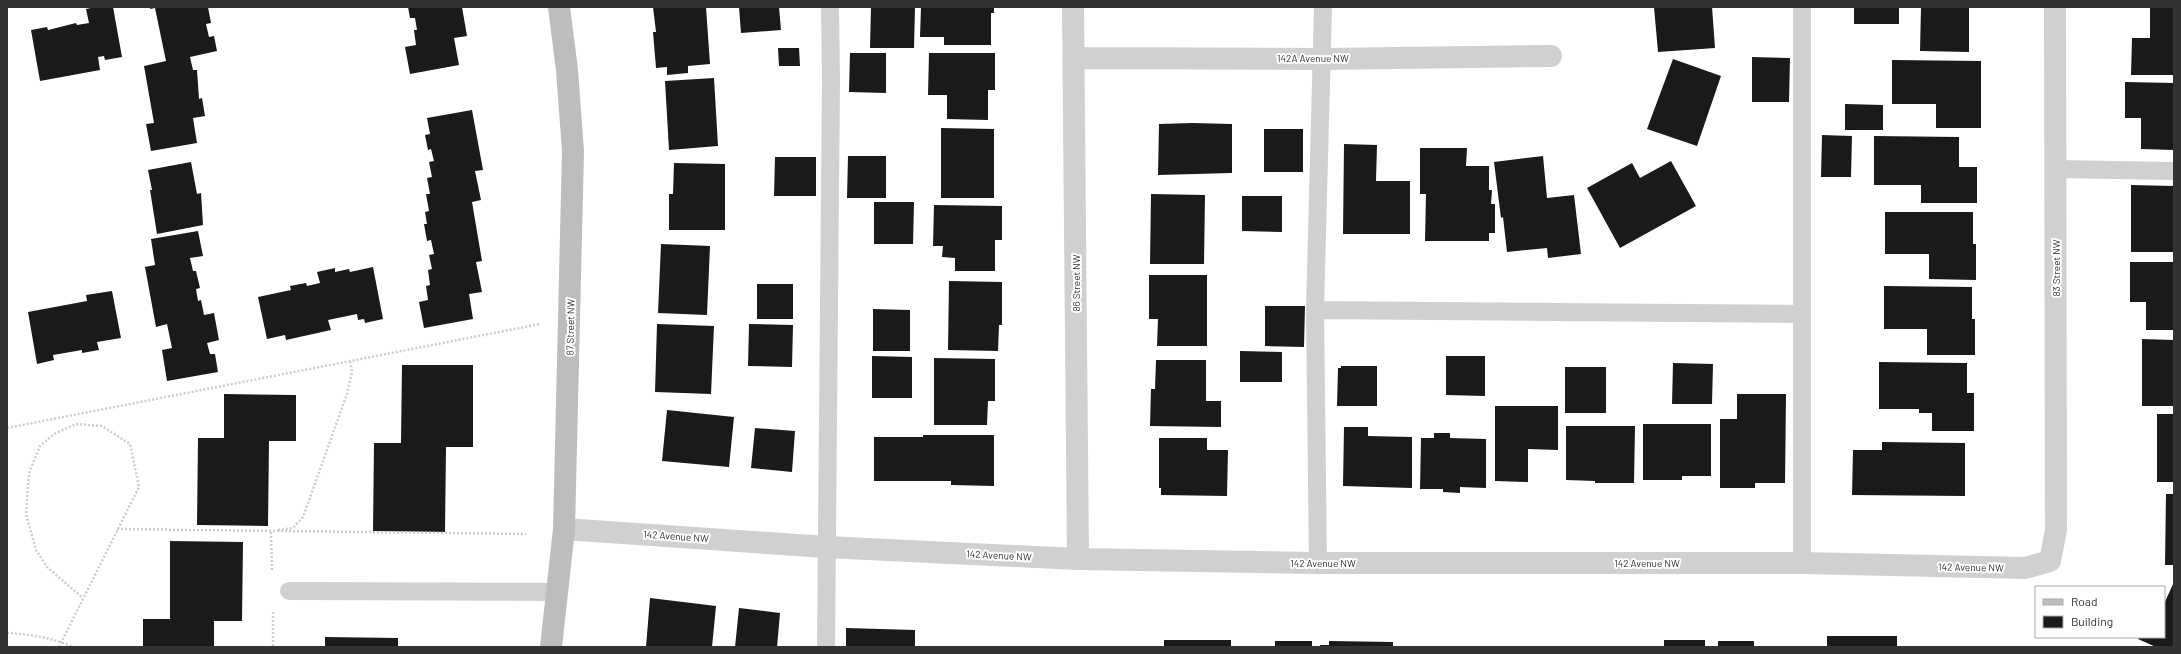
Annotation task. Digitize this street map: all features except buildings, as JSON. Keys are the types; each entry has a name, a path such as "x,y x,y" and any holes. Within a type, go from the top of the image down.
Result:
{"street":[{"name":"87 Street NW","path":"552,647 564,529 573,151 568,70 559,7"},
{"name":"86 Street NW","path":"1073,7 1075,58 1078,558"},
{"name":"83 Street NW","path":"2055,7 2056,530"},
{"name":"142A Avenue NW","path":"1075,58 1323,59 1551,56"},
{"name":"142 Avenue NW","path":"564,529 826,547 1078,558 1318,564 1802,563 2024,568 2050,561 2056,530"}],"lane":[{"path":"826,647 831,80 830,7"},
{"path":"1318,564 1315,310 1324,7"},
{"path":"1802,7 1802,563"},
{"path":"2055,168 2174,171"},
{"path":"1315,310 1801,314"},
{"path":"289,591 558,592"}],"path":[{"path":"7,428 534,324 570,325"},
{"path":"271,532 293,528 303,516 347,394 352,372 350,360"},
{"path":"59,647 82,598 139,487 130,444 102,426 76,424 54,434 40,446 29,474 26,514 36,550 47,567 82,598"},
{"path":"117,529 526,534"},
{"path":"271,532 272,578"},
{"path":"273,608 274,647"},
{"path":"7,633 21,634 62,642 73,647"}]}
